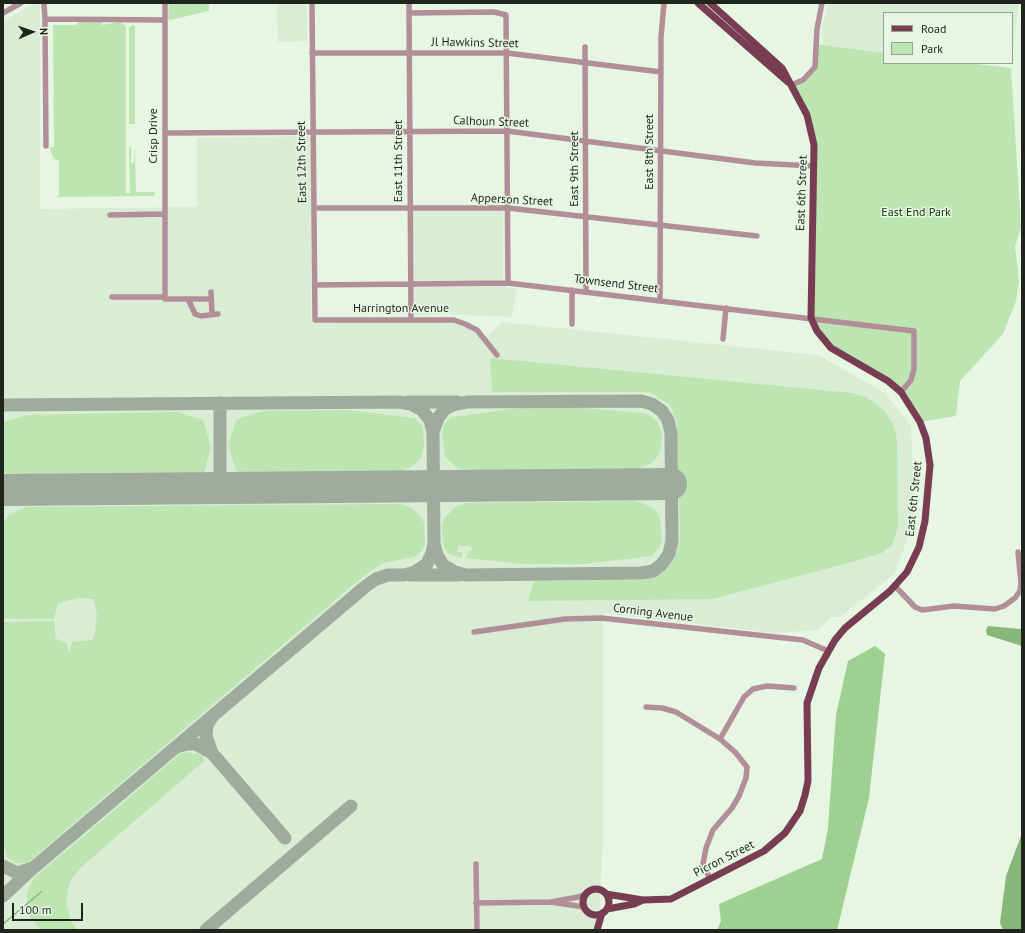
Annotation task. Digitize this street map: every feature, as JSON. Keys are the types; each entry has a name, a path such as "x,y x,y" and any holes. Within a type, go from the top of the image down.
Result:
{"main road":[{"path":"698,3 791,85"},
{"path":"710,3 782,68 791,85"},
{"name":"East 6th Street","path":"791,85 807,115 814,145 811,318 817,330 831,348 877,374 901,392 920,422 926,438 930,465 925,521 919,547 907,572 895,586 845,628 828,651 813,681 807,702 808,781 800,811"},
{"name":"Picron Street","path":"606,894 643,900 671,899 764,851 785,833 800,811"},
{"path":"596,889 606,894 609,903 596,930 591,914 584,907 583,900 586,894 596,889"},
{"name":"Picron Street","path":"604,911 634,904 643,900"},
{"path":"591,914 604,911"}],"street":[{"path":"3,14 21,3"},
{"path":"44,3 46,146"},
{"name":"Crisp Drive","path":"165,3 165,297"},
{"name":"East 12th Street","path":"312,3 315,320"},
{"name":"East 11th Street","path":"409,3 411,319"},
{"name":"East 8th Street","path":"660,301 661,72 664,3"},
{"path":"791,85 803,80 815,68 817,28 822,3"},
{"path":"409,13 494,12 504,14 507,17 508,283"},
{"path":"45,19 164,20"},
{"name":"East 9th Street","path":"585,47 586,292"},
{"name":"Jl Hawkins Street","path":"312,53 507,52 661,72"},
{"name":"Calhoun Street","path":"165,133 507,131 755,163 814,166"},
{"name":"Apperson Street","path":"314,208 508,208 757,236"},
{"path":"110,215 165,214"},
{"name":"Townsend Street","path":"314,285 508,283 914,331 914,369 911,380 901,392"},
{"path":"572,290 572,324"},
{"path":"112,297 165,297 165,299 191,298 210,295 215,314 201,316 195,314 191,298"},
{"path":"723,339 726,308"},
{"name":"Harrington Avenue","path":"315,320 454,320 465,324 482,335 497,355"},
{"path":"895,586 913,605 922,610 954,606 995,609 1004,606 1015,598 1020,591 1021,583 1018,552"},
{"name":"Corning Avenue","path":"474,632 565,619 602,618 803,640 828,651"},
{"path":"720,739 744,697 753,689 767,686 794,688"},
{"path":"646,707 662,708 673,711 720,739 742,759 747,767 747,773 734,804 711,834 704,864 710,879"},
{"path":"476,864 477,930"},
{"path":"476,903 551,902 578,898 586,894"},
{"path":"551,902 584,907"}],"shaded area":[{"path":"35,3 40,3 40,209 197,207 197,138 311,136 311,323 410,320 455,323 486,337 502,322 818,355 885,393 911,426 914,520 895,573 840,617 832,617 817,630 774,633 603,613 603,836 599,930 3,930 3,21"},
{"path":"277,3 307,3 307,41 278,42"},
{"path":"828,3 1019,3 1013,51 1013,12 883,12 883,53 823,45 822,28"},
{"path":"413,211 503,211 503,286 517,289 512,317 443,314 415,316"},
{"path":"988,626 1022,628 1022,646 987,635 986,630"},
{"path":"875,646 885,654 869,798 837,930 717,930 721,921 719,904 822,859 828,828 836,715 848,661"},
{"path":"1022,833 1022,930 1003,930 1000,923 1006,876"}],"green space":[{"path":"169,3 209,3 209,11 170,20 168,19"},
{"path":"78,22 101,22 102,25 120,22 126,26 126,193 130,193 129,147 131,147 131,163 134,163 135,147 136,192 155,192 154,196 55,197 59,196 59,160 54,159 49,147 54,147 53,25 77,25"},
{"path":"135,25 135,124 129,124 129,28"},
{"name":"East End Park","path":"816,44 883,53 883,64 977,64 1011,68 1021,228 1015,246 1019,281 1016,301 1003,334 960,381 956,416 920,422 901,392 831,348 811,318 811,133 791,85 803,80 815,68"},
{"path":"490,358 852,393 866,397 885,411 895,429 897,441 898,526 892,545 882,553 852,562 712,599 528,601 534,581 639,580 654,577 665,571 676,556 680,537 677,422 670,405 649,392 492,392"},
{"path":"519,408 584,408 643,413 653,417 658,423 662,433 661,446 658,456 651,463 638,469 469,471 456,467 445,457 442,434 444,424 452,417"},
{"path":"348,410 415,418 423,427 424,447 420,459 413,466 401,471 237,473 228,445 237,419 263,411"},
{"path":"177,412 203,420 211,447 204,473 6,475 3,465 4,422 27,415"},
{"path":"635,501 645,504 656,511 660,519 662,541 658,549 651,556 582,564 525,564 466,558 468,552 472,550 471,546 458,546 457,552 462,552 462,558 449,554 444,547 442,528 444,519 454,508 466,503"},
{"path":"401,504 413,509 421,517 424,523 425,545 419,554 414,557 383,563 366,574 27,863 16,863 7,857 4,846 3,792 3,622 55,621 55,638 67,644 69,655 72,642 92,640 95,633 97,615 94,599 78,598 58,603 54,619 3,619 3,523 9,515 26,507"},
{"path":"186,752 202,755 204,761 80,868 71,880 68,888 66,904 71,922 77,930 41,930 30,917 27,906 27,893 33,879 179,755"}],"waterway":[{"path":"3,924 41,892"}],"taxiway":[{"path":"433,432 438,418 445,409 453,405 467,402 641,401 652,404 662,411 668,420 671,433 672,541 669,554 661,565 653,571 641,573 466,575 455,572 443,565 437,555 434,544"},
{"path":"3,405 399,402 411,404 422,410 430,420 433,432 434,543 432,553 427,564 415,572 404,575 388,575 376,579 366,586 33,868"},
{"path":"408,402 457,402"},
{"path":"220,403 220,489"},
{"path":"410,575 460,575"},
{"path":"212,717 207,725 206,736 212,753 285,838"},
{"path":"176,747 187,744 196,744 212,753"},
{"path":"206,930 351,806"},
{"path":"3,866 17,873 33,868 3,896"}],"runway":[{"path":"3,490 671,484"}]}
